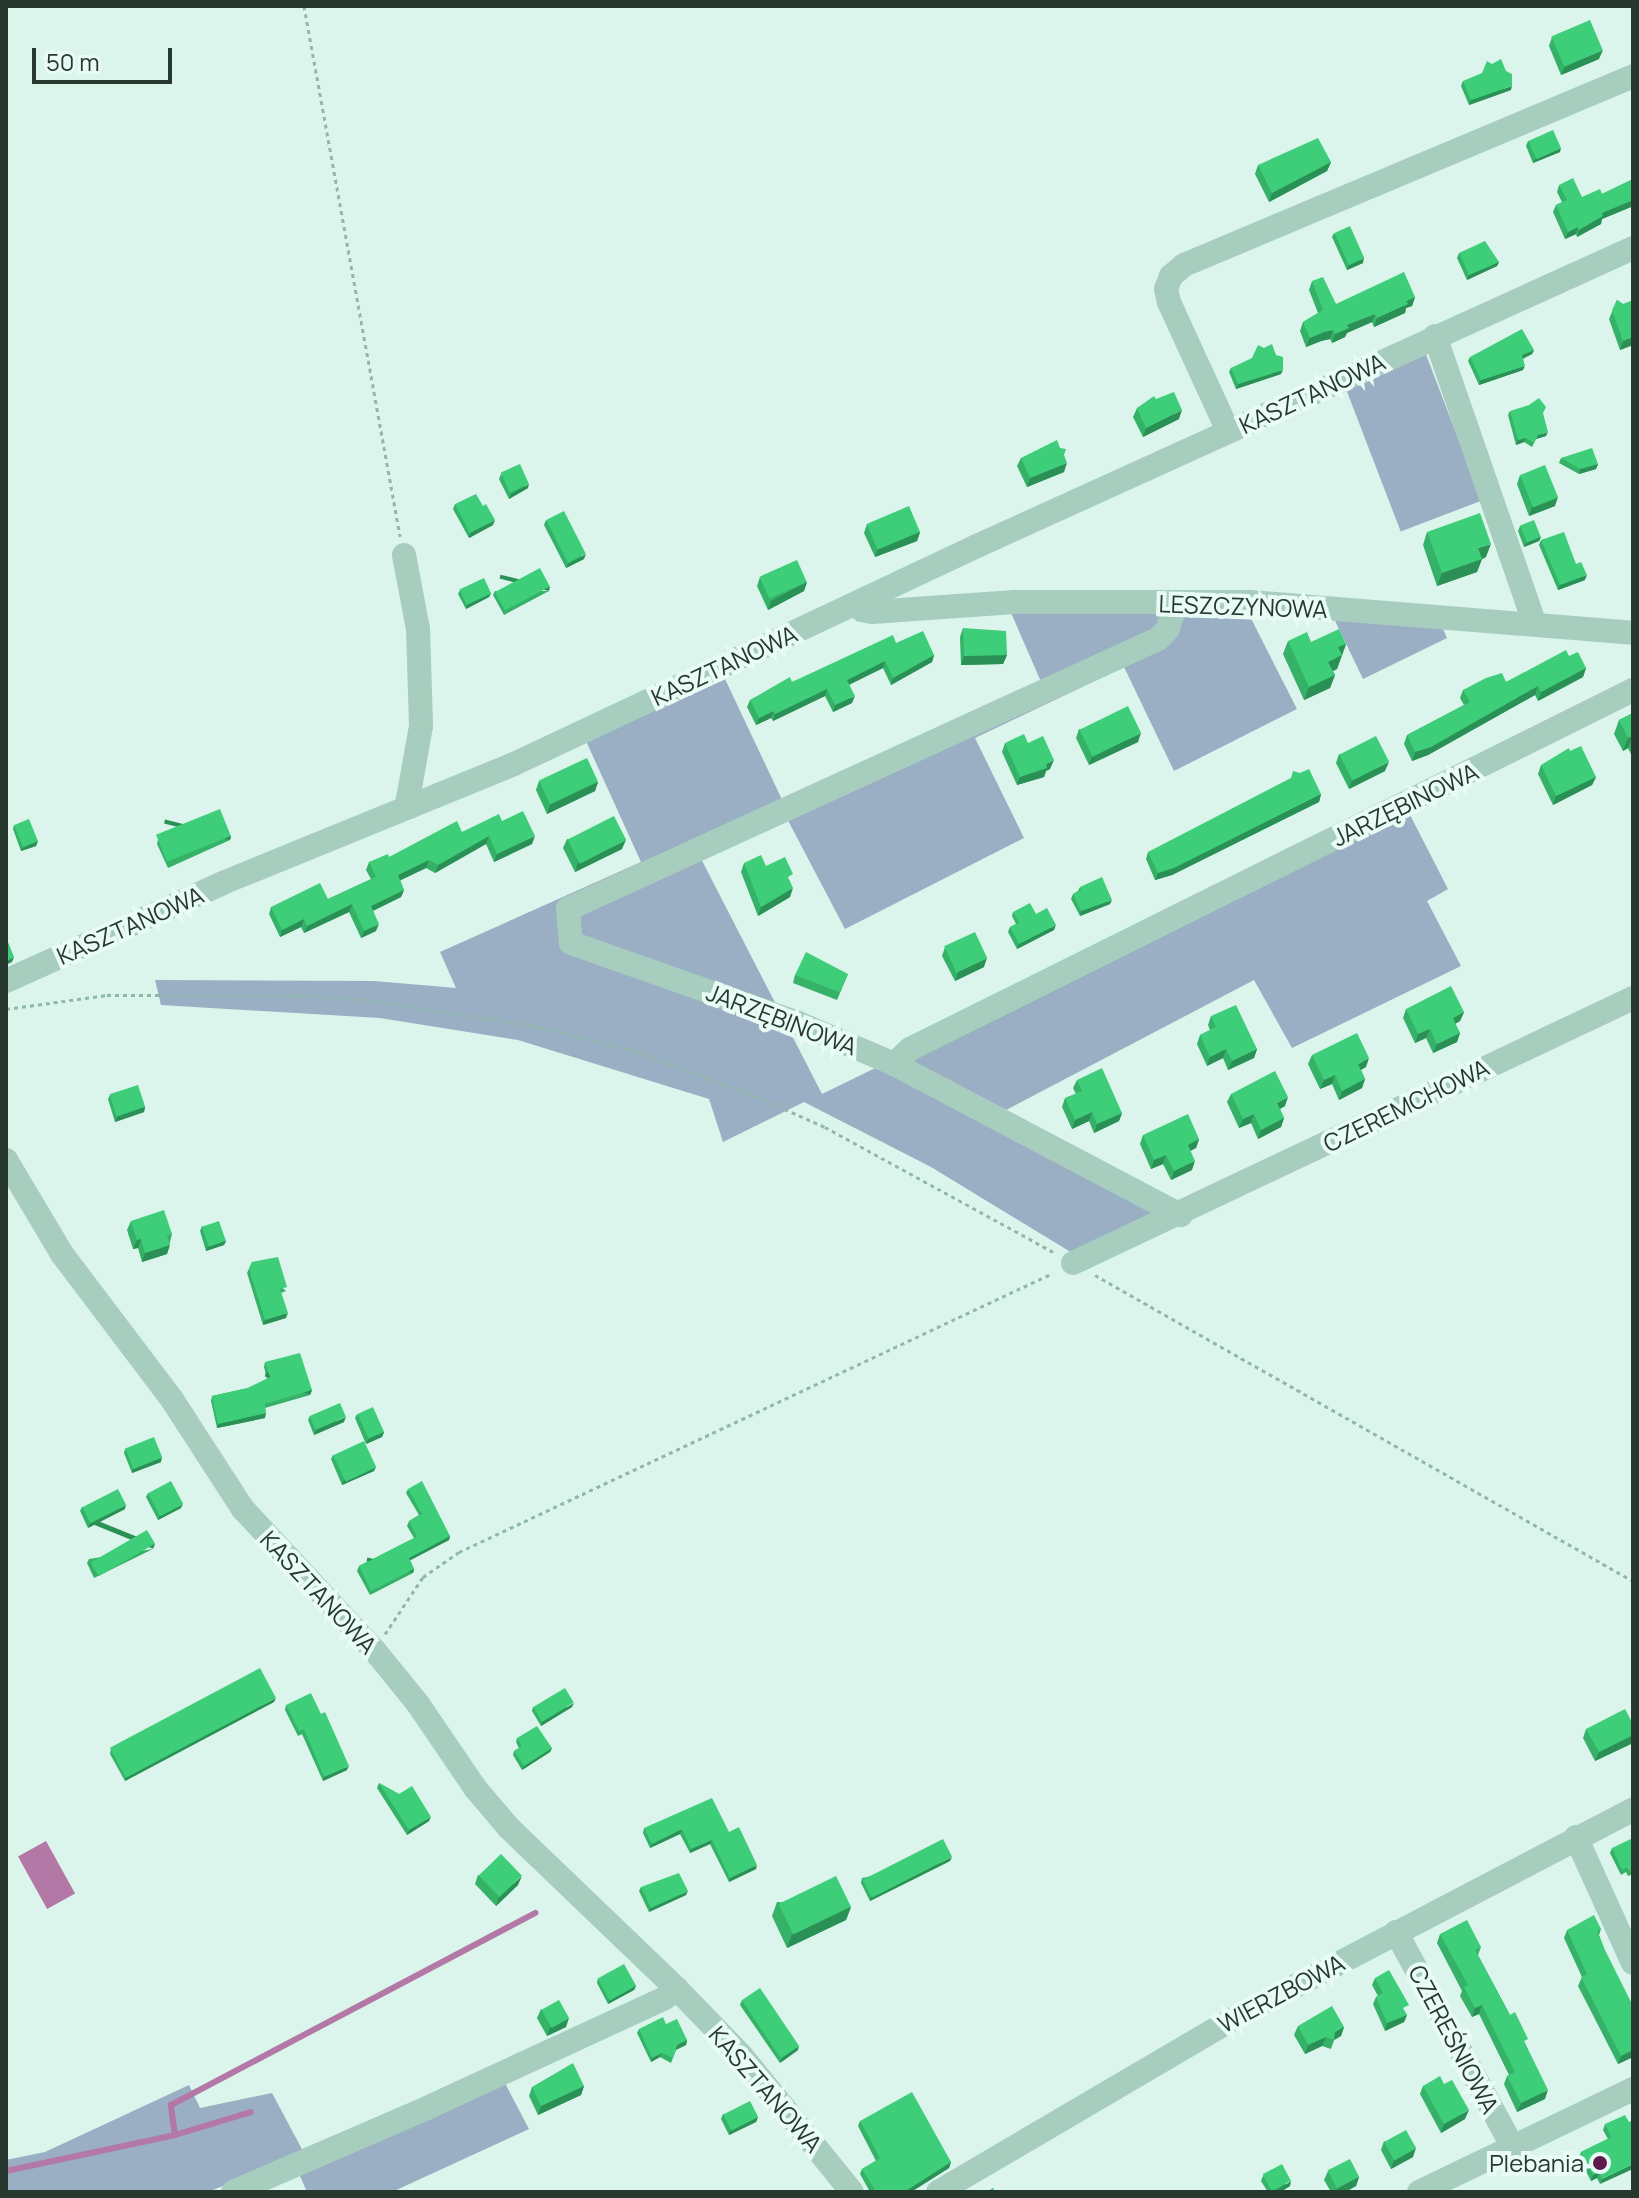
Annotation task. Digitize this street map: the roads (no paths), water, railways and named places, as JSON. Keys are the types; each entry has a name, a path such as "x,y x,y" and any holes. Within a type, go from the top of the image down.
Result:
{"street":[{"path":"1228,431 1169,302 1166,289 1171,276 1184,265 1633,76"},
{"name":"KASZTANOWA","path":"6,981 225,882 514,764 1228,431 1633,248"},
{"path":"1435,336 1535,624"},
{"path":"404,555 418,629 421,726 408,799 410,807"},
{"name":"LESZCZYNOWA","path":"858,603 862,610 872,612 1015,602 1250,602 1489,624 1535,624 1633,633"},
{"name":"JARZĘBINOWA","path":"1176,602 1176,614 1158,639 568,909 571,943 798,1023 894,1064 910,1049 1633,690"},
{"name":"CZEREMCHOWA","path":"1073,1263 1181,1215 1633,998"},
{"path":"894,1064 1181,1215"},
{"name":"KASZTANOWA","path":"6,1160 62,1254 173,1401 224,1485 267,1538 375,1651 509,1828 677,1989 782,2104 852,2192"},
{"name":"WIERZBOWA","path":"938,2192 1184,2045 1633,1809"},
{"path":"1576,1837 1633,1963"},
{"name":"CZEREŚNIOWA","path":"1396,1932 1512,2146"},
{"path":"233,2192 441,2101 665,1998 677,1989"},
{"path":"1419,2192 1633,2089"}],"waterway":[{"path":"175,2135 171,2105 535,1913"},
{"path":"6,2171 175,2135 251,2112"}],"place":[{"name":"Plebania","path":"1600,2163"}]}
